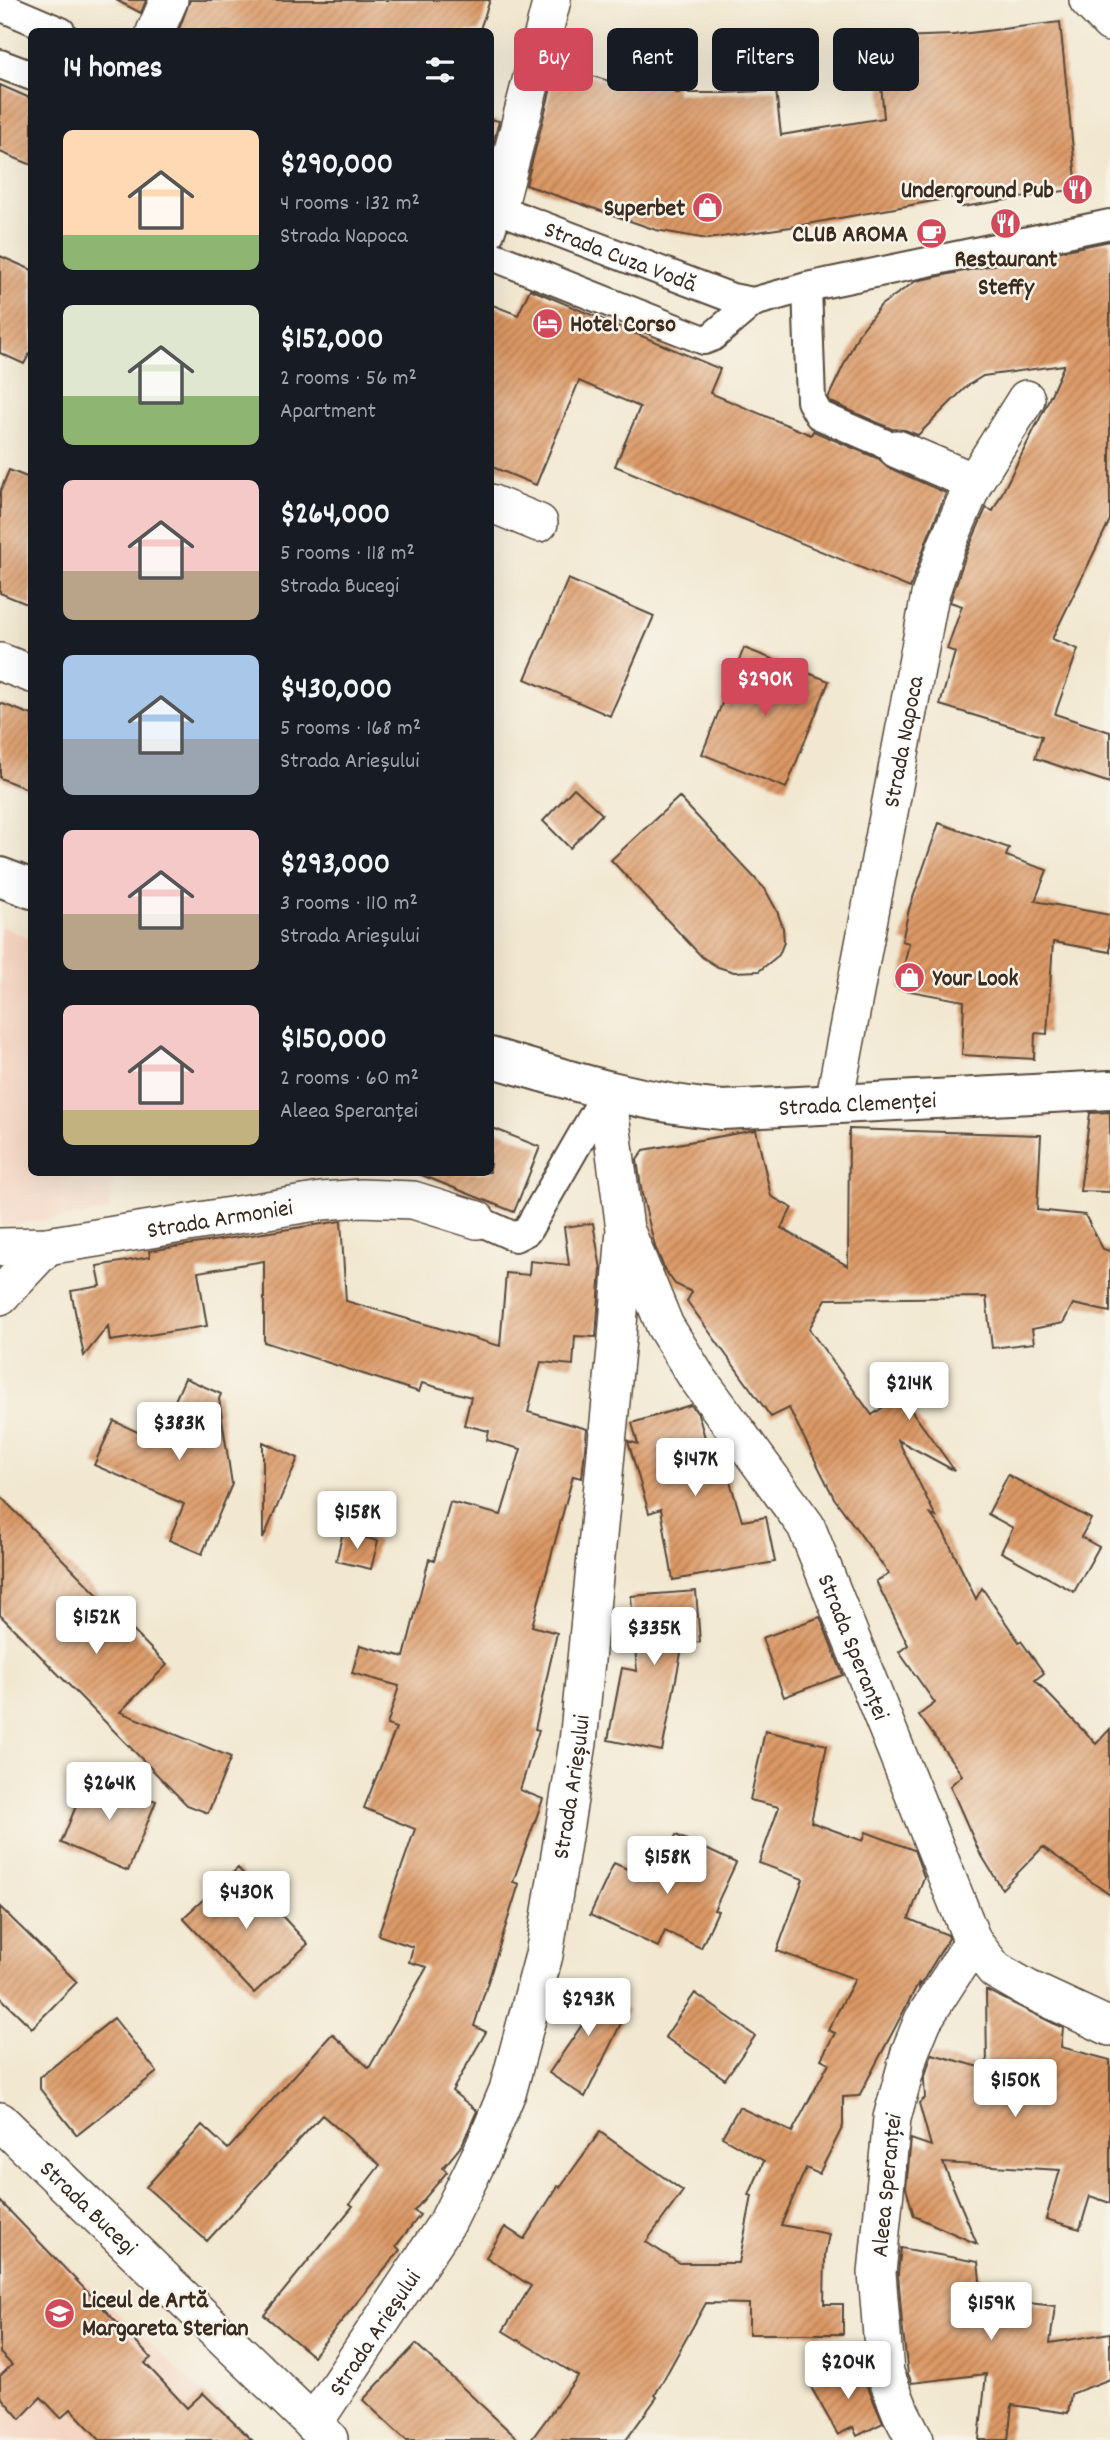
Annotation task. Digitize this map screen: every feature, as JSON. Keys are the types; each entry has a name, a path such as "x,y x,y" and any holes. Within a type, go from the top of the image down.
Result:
{"street":[{"path":"157,28 169,0"},
{"path":"494,212 552,0"},
{"path":"1088,0 1110,23"},
{"path":"0,6 52,28"},
{"path":"0,64 28,74"},
{"name":"Strada Cuza Vodă","path":"494,216 732,298 753,302 1110,223"},
{"name":"Strada Cuza Vodă","path":"494,257 704,340 712,337 753,302"},
{"path":"807,288 811,401 819,415 974,482"},
{"name":"Strada Napoca","path":"834,1103 930,595 946,547 974,482 1026,399"},
{"path":"494,505 539,523"},
{"path":"0,662 28,672"},
{"path":"0,877 28,888"},
{"name":"Strada Clemenței","path":"494,1058 607,1092 675,1106 722,1110 1110,1090"},
{"path":"477,1220 515,1237 527,1231 607,1092"},
{"name":"Strada Arieșului","path":"321,2432 448,2221 483,2150 508,2091 541,1969 578,1743 616,1352 625,1229 607,1092"},
{"name":"Strada Armoniei","path":"0,1247 47,1247 322,1201 360,1198 414,1200 477,1220"},
{"name":"Strada Speranței","path":"625,1229 665,1326 696,1376 806,1526 973,1942 995,1970 1028,1989 1110,2027"},
{"path":"0,1296 47,1247"},
{"name":"Aleea Speranței","path":"915,2440 885,2373 877,2273 892,2119 910,2052 923,2020 973,1942"},
{"name":"Strada Bucegi","path":"0,2121 321,2432"}],"shaded area":[{"path":"0,926 28,938 28,1176 114,1176 108,1212 0,1226"},
{"name":"Liceul de Artă Margareta Sterian","path":"0,2201 236,2425 223,2440 0,2440"}],"building":[{"path":"116,0 146,0 141,13"},
{"path":"190,0 490,0 480,28 180,28"},
{"path":"1060,22 1077,189 962,207 961,196 791,227 707,239 656,230 526,185 550,91 593,91 593,76 607,80 607,91 776,91 781,135 884,118 882,91 919,91 919,36 953,35"},
{"path":"0,85 28,97 28,163 0,152"},
{"path":"494,120 499,121 494,140"},
{"path":"1110,241 1110,520 1052,639 1078,649 1055,714 1110,732 1110,783 1035,758 1042,736 940,705 955,652 947,649 962,606 950,602 966,554 986,508 993,511 1064,365 983,376 967,386 918,435 892,429 831,402 828,398 858,335 881,305 916,281"},
{"path":"0,256 28,268 28,356 24,364 0,353"},
{"path":"530,289 720,369 710,393 811,435 813,431 879,459 889,468 946,493 910,588 615,466 640,407 579,381 536,485 494,468 494,306 518,315"},
{"path":"9,470 28,477 28,604 0,593 0,492"},
{"path":"568,579 654,616 610,716 525,679"},
{"path":"744,648 829,681 786,788 702,754"},
{"path":"0,703 28,714 28,789 0,778"},
{"path":"574,788 602,814 570,848 543,821"},
{"path":"679,797 765,889 777,911 783,928 784,942 779,955 759,971 734,972 718,967 702,957 611,860"},
{"path":"939,823 1009,848 1006,856 1047,870 1035,901 1110,915 1110,952 1053,942 1047,1034 1035,1033 1034,1059 962,1055 964,1001 899,989 909,943 902,941 909,909"},
{"path":"1110,1112 1110,1192 1080,1191 1090,1113"},
{"path":"494,1129 540,1147 514,1212 424,1176 494,1176"},
{"path":"849,1129 1041,1135 1037,1210 1085,1215 1103,1249 1110,1251 1110,1312 1073,1304 1063,1323 1032,1329 1034,1343 992,1348 986,1297 826,1299 809,1329 872,1415 900,1395 955,1471 898,1440 936,1517 931,1515 944,1533 976,1599 982,1588 1044,1673 1035,1680 1096,1744 1110,1729 1110,1895 1043,1847 1002,1889 982,1858 950,1786 962,1775 919,1715 935,1703 899,1652 908,1645 876,1581 889,1574 834,1498 789,1408 771,1417 687,1301 692,1292 675,1284 665,1270 655,1247 637,1160 644,1150 756,1130 771,1196 792,1208 781,1228 848,1266"},
{"path":"341,1221 346,1301 500,1346 506,1273 529,1275 530,1261 569,1265 564,1227 593,1223 601,1269 596,1337 575,1336 573,1365 541,1362 528,1412 587,1429 582,1478 573,1476 532,1626 557,1633 535,1729 539,1730 520,1790 543,1799 513,1882 519,1884 474,2026 486,2032 452,2091 477,2111 462,2145 443,2168 447,2172 414,2211 420,2215 396,2246 400,2250 313,2356 264,2315 353,2206 350,2204 380,2165 322,2115 207,2241 146,2187 202,2125 228,2149 332,2034 369,2068 427,1967 409,1962 413,1947 378,1935 415,1829 364,1808 396,1728 387,1725 399,1686 352,1673 360,1645 404,1657 429,1559 434,1561 450,1502 501,1515 521,1449 487,1440 489,1431 464,1425 471,1397 422,1383 419,1392 264,1342 264,1261 198,1272 207,1326 110,1341 108,1326 84,1356 71,1291 101,1286 97,1266 150,1257 149,1251"},
{"path":"185,1378 221,1394 219,1399 232,1484 202,1554 169,1540 184,1504 94,1465 114,1421 157,1441"},
{"path":"691,1405 698,1414 709,1451 720,1448 742,1521 766,1517 775,1562 673,1580 661,1509 649,1513 628,1441 638,1444 632,1423"},
{"path":"263,1442 298,1458 263,1539"},
{"path":"1008,1475 1091,1519 1081,1537 1099,1547 1074,1592 1001,1552 1013,1528 988,1514"},
{"path":"0,1496 167,1665 120,1712 231,1757 208,1813 187,1805 0,1615"},
{"path":"343,1532 378,1541 371,1569 336,1561"},
{"path":"696,1591 700,1642 683,1643 662,1751 608,1740 622,1668 637,1671 631,1596"},
{"path":"820,1617 843,1675 784,1697 762,1638"},
{"path":"765,1731 827,1745 811,1822 863,1841 866,1832 914,1850 924,1877 909,1919 948,1935 949,1938 919,1987 919,1982 859,2096 843,2097 843,2126 819,2174 806,2168 781,2225 829,2234 825,2254 824,2304 843,2304 843,2334 749,2334 749,2304 706,2303 655,2395 657,2397 626,2440 531,2440 578,2376 503,2331 531,2286 486,2257 505,2227 524,2239 558,2186 560,2187 600,2132 683,2191 646,2242 679,2263 739,2263 752,2196 749,2195 764,2161 722,2137 739,2107 792,2132 829,2063 821,2059 835,2033 828,2030 855,1979 777,1951 803,1879 759,1863 779,1807 750,1800"},
{"path":"89,1774 156,1801 128,1871 61,1843"},
{"path":"676,1835 736,1863 714,1910 718,1911 701,1948 665,1931 658,1947 590,1915 614,1863 654,1881"},
{"path":"238,1868 308,1944 254,1993 183,1918"},
{"path":"0,1907 77,1982 32,2028 0,1997"},
{"path":"583,1981 627,2011 585,2097 549,2073 584,2022 565,2009"},
{"path":"986,1990 1063,2028 1061,2047 1110,2060 1110,2203 1090,2196 1080,2229 1046,2219 1060,2170 943,2163 977,2244 914,2216 906,2188 911,2139 931,2146 919,2103 925,2098 924,2080 930,2059 932,2054 987,2069"},
{"path":"695,1993 755,2036 725,2079 665,2037"},
{"path":"114,2018 157,2072 77,2135 40,2089 40,2077"},
{"name":"Liceul de Artă Margareta Sterian","path":"0,2201 151,2358 145,2363 187,2408 203,2393 252,2440 100,2440 71,2409 61,2418 41,2397 20,2419 0,2396 0,2376 12,2365 0,2353"},
{"path":"901,2248 978,2262 982,2298 1055,2306 1050,2343 1110,2333 1110,2379 1071,2394 1068,2413 1012,2405 1008,2440 979,2440 986,2374 912,2383 908,2374 898,2273"},
{"path":"416,2344 519,2440 406,2440 363,2400"},
{"path":"854,2362 883,2423 857,2436 853,2427 838,2435 811,2387"}],"place":[{"name":"Underground Pub","path":"1077,189"},
{"name":"Superbet","path":"708,207"},
{"name":"Restaurant Steffy","path":"1006,224"},
{"name":"CLUB AROMA","path":"931,233"},
{"name":"Hotel Corso","path":"547,323"},
{"name":"Your Look","path":"910,977"},
{"name":"Liceul de Artă Margareta Sterian","path":"59,2313"}]}
